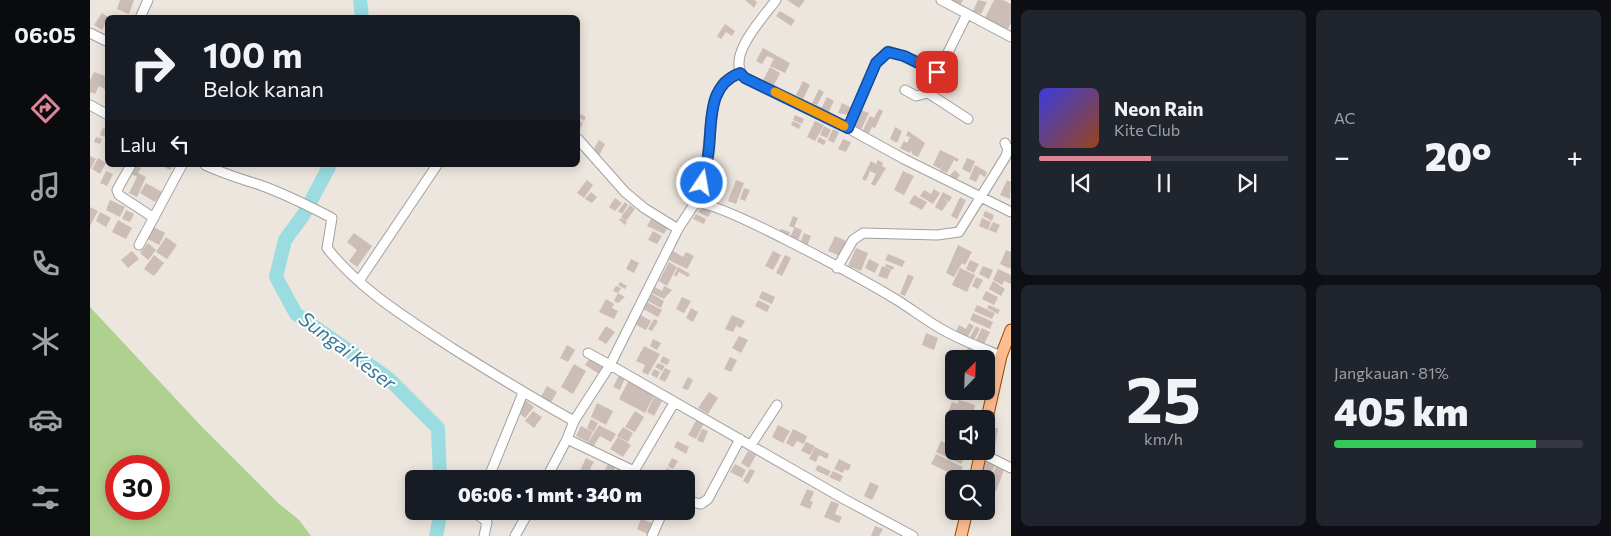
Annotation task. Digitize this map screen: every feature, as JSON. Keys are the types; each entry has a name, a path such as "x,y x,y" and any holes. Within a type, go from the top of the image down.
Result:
{"main road":[{"path":"989,410 1001,356 1011,330"},
{"path":"961,536 965,520"}],"street":[{"path":"141,15 148,0"},
{"path":"776,0 744,45 738,58 737,66 745,78 848,128 904,159 1011,212"},
{"path":"940,0 1011,37"},
{"path":"928,93 967,14"},
{"path":"90,33 105,40"},
{"path":"848,128 876,63 883,54 888,52 904,56 937,72"},
{"path":"551,470 567,439 574,420 610,365 678,229 695,202 706,170 713,104 724,82 740,73"},
{"path":"905,90 916,96 928,93 968,119"},
{"path":"90,105 105,112"},
{"path":"580,141 625,192 644,208 678,229"},
{"path":"837,268 853,240 863,233 937,235 959,232 1006,156 1008,149 1005,143"},
{"path":"130,167 117,190 119,195 154,218"},
{"path":"139,245 181,167"},
{"path":"210,167 239,180 259,185 287,196 332,218 327,248 359,281 431,334 524,393 574,420"},
{"path":"359,281 436,167"},
{"path":"695,202 702,201 748,221 897,300 945,331 1001,356"},
{"path":"588,353 912,536"},
{"path":"492,470 524,393"},
{"path":"635,470 674,402"},
{"path":"751,445 776,405"},
{"path":"567,439 632,470"},
{"path":"695,503 701,504 708,499 740,439"},
{"path":"995,459 1011,468"},
{"path":"484,536 487,522 485,520"},
{"path":"515,536 523,520"},
{"path":"652,536 658,520"}],"green space":[{"path":"90,307 203,428 277,502 299,520 311,536 90,536"}],"building":[{"path":"120,0 134,0 129,14 117,9"},
{"path":"745,0 754,0 757,2 754,8"},
{"path":"787,0 805,0 799,8"},
{"path":"953,0 963,0 959,8 951,4"},
{"path":"978,0 987,2 981,14 973,11"},
{"path":"994,0 1003,0 1011,4 1011,23 1008,29 985,18"},
{"path":"780,11 795,20 791,26 776,16"},
{"path":"102,13 105,15 105,24 102,30 94,25"},
{"path":"725,24 735,31 732,36 726,32 721,39 717,36"},
{"path":"763,48 790,63 785,73 770,66 774,59 767,56 762,64 756,61"},
{"path":"770,67 780,73 773,87 762,82"},
{"path":"94,72 105,76 105,89 99,86 95,94 90,92 90,80"},
{"path":"803,81 810,85 803,99 796,95"},
{"path":"819,89 824,92 817,105 812,103"},
{"path":"827,97 834,101 828,113 821,109"},
{"path":"842,103 852,108 849,115 838,113"},
{"path":"879,109 883,111 875,128 872,127 867,137 861,134 870,116 874,118"},
{"path":"861,110 869,113 861,130 853,126"},
{"path":"580,114 586,117 584,121 580,118"},
{"path":"795,115 804,119 802,124 793,120"},
{"path":"793,121 801,125 799,129 791,125"},
{"path":"815,121 824,125 815,141 807,137"},
{"path":"824,126 831,130 827,138 820,135"},
{"path":"895,127 902,131 897,143 890,139"},
{"path":"103,128 105,129 105,137 100,135"},
{"path":"833,129 839,132 834,143 828,140"},
{"path":"908,131 925,143 918,157 912,154 912,150 910,153 900,148 904,141 907,143 910,137 906,136"},
{"path":"96,137 102,139 100,144 94,142"},
{"path":"819,137 826,141 824,145 817,142"},
{"path":"843,139 851,142 846,152 838,149"},
{"path":"599,140 605,144 599,156 592,152"},
{"path":"940,150 959,159 957,162 954,160 947,173 940,170 947,157 940,169 933,165"},
{"path":"90,156 96,159 90,170"},
{"path":"98,158 105,162 100,174 92,169"},
{"path":"967,158 975,161 970,173 962,169"},
{"path":"878,160 886,168 875,186 871,184 876,174 870,171 866,181 862,179 871,161 876,164"},
{"path":"975,165 987,172 985,177 980,174 976,182 969,179"},
{"path":"132,167 139,167 141,168 138,173 146,177 137,197 129,193 137,177 128,172"},
{"path":"955,170 960,175 954,182 948,177"},
{"path":"106,171 113,174 107,186 100,183"},
{"path":"903,171 914,176 904,195 894,190"},
{"path":"587,180 593,185 584,198 577,193"},
{"path":"736,180 744,183 736,204 728,201"},
{"path":"1007,180 1011,182 1010,199 1000,195"},
{"path":"146,183 162,192 155,202 140,193"},
{"path":"744,188 750,190 745,201 740,199"},
{"path":"934,189 940,193 933,204 920,196 924,190 931,194"},
{"path":"591,192 597,197 592,203 585,199"},
{"path":"943,192 952,197 949,202 943,198 948,202 942,211 935,207"},
{"path":"914,195 927,202 922,210 909,203"},
{"path":"960,197 966,200 957,219 951,216"},
{"path":"615,198 622,203 615,211 609,207"},
{"path":"110,200 125,207 120,217 106,210"},
{"path":"625,202 628,205 622,214 618,211"},
{"path":"630,205 635,209 626,221 621,217"},
{"path":"702,205 712,210 708,217 698,212"},
{"path":"90,207 98,211 90,226"},
{"path":"126,210 134,214 130,222 122,219"},
{"path":"985,211 994,215 992,221 983,216"},
{"path":"100,212 111,218 106,227 96,221"},
{"path":"696,214 706,219 704,224 693,219"},
{"path":"793,216 798,218 794,228 789,226"},
{"path":"621,218 627,222 625,225 619,220"},
{"path":"982,218 991,222 988,230 979,226"},
{"path":"651,219 668,227 664,234 647,226"},
{"path":"118,220 132,228 126,239 112,232"},
{"path":"993,222 1000,225 996,233 989,230"},
{"path":"152,226 165,233 159,245 146,238"},
{"path":"795,227 802,230 798,241 790,237"},
{"path":"781,229 790,232 787,239 778,236"},
{"path":"653,231 662,236 657,244 648,240"},
{"path":"354,233 372,246 357,267 349,261 357,250 347,242"},
{"path":"804,233 811,236 807,246 800,243"},
{"path":"835,236 846,241 840,256 828,251"},
{"path":"166,237 177,245 167,259 156,252"},
{"path":"148,243 156,250 148,260 140,253"},
{"path":"958,245 972,252 965,265 962,263 954,277 946,273"},
{"path":"856,248 868,253 861,271 848,266"},
{"path":"1006,250 1011,252 1011,269 1000,264"},
{"path":"132,251 139,259 128,268 121,260"},
{"path":"673,251 683,257 686,252 694,256 687,269 669,260"},
{"path":"773,251 781,255 773,270 765,266"},
{"path":"888,254 905,261 902,267 885,260"},
{"path":"154,255 164,263 154,276 144,269"},
{"path":"785,255 791,258 782,276 776,273"},
{"path":"631,259 639,263 634,273 626,269"},
{"path":"869,259 879,264 875,273 865,268"},
{"path":"970,260 979,264 974,273 966,269"},
{"path":"669,262 677,267 667,286 659,281"},
{"path":"886,264 894,267 893,270 885,267"},
{"path":"882,266 891,270 887,279 878,276"},
{"path":"983,266 993,270 989,279 979,274"},
{"path":"678,267 690,274 688,277 679,272 676,277 674,275"},
{"path":"960,268 975,275 967,292 952,285"},
{"path":"998,269 1011,275 1011,284 1004,281 1002,285 993,280"},
{"path":"908,274 914,277 905,296 900,294"},
{"path":"976,277 983,280 978,289 972,286"},
{"path":"993,281 1005,289 1001,296 989,289"},
{"path":"620,282 627,286 625,289 618,285"},
{"path":"616,286 621,288 618,293 613,291"},
{"path":"664,286 672,290 664,299 652,293 655,287 662,291"},
{"path":"762,291 775,297 772,304 759,298"},
{"path":"986,291 998,297 994,305 982,299"},
{"path":"618,293 625,297 618,303 614,301"},
{"path":"652,294 664,301 661,308 648,301"},
{"path":"682,297 691,301 684,313 676,309"},
{"path":"606,299 614,304 612,308 618,311 614,319 599,312"},
{"path":"758,300 770,306 767,312 755,306"},
{"path":"647,302 662,310 658,317 643,309"},
{"path":"977,305 995,313 992,319 974,311"},
{"path":"989,305 1000,310 998,314 987,308"},
{"path":"691,308 698,312 693,322 686,318"},
{"path":"637,313 651,321 646,330 631,322"},
{"path":"973,313 993,322 990,329 970,320"},
{"path":"732,315 745,321 741,328 736,326 733,332 725,329"},
{"path":"654,319 658,321 652,331 648,329"},
{"path":"969,323 974,326 967,338 956,331 959,325 966,329"},
{"path":"606,326 615,332 606,344 598,339"},
{"path":"976,326 980,329 974,340 970,337"},
{"path":"982,328 990,332 984,344 976,340"},
{"path":"926,333 938,338 934,350 922,345"},
{"path":"739,336 748,340 741,353 732,348"},
{"path":"653,339 661,343 657,350 650,346"},
{"path":"567,345 575,350 568,362 560,358"},
{"path":"969,345 973,347 972,350 967,350"},
{"path":"644,346 660,354 648,375 642,372 645,365 636,361"},
{"path":"663,356 670,360 667,365 660,362"},
{"path":"730,357 737,360 731,372 724,369"},
{"path":"590,358 604,367 599,374 585,365"},
{"path":"658,363 665,366 662,371 655,367"},
{"path":"574,364 586,371 573,394 561,387"},
{"path":"665,368 671,371 665,382 659,379"},
{"path":"654,369 660,372 657,378 651,375"},
{"path":"619,375 625,378 620,390 613,387"},
{"path":"688,377 693,380 688,390 682,388"},
{"path":"629,380 655,394 645,413 619,399"},
{"path":"547,386 557,392 549,406 539,400"},
{"path":"709,392 718,398 708,414 698,408"},
{"path":"654,397 662,401 654,416 647,412"},
{"path":"525,400 534,407 525,418 516,411"},
{"path":"959,400 975,405 974,410 949,410 952,402 958,404"},
{"path":"597,403 613,411 606,425 591,417"},
{"path":"533,411 542,417 534,428 525,421"},
{"path":"635,411 644,417 635,432 625,427"},
{"path":"591,419 598,423 594,432 587,428"},
{"path":"697,419 704,423 696,439 688,435"},
{"path":"599,425 616,434 611,442 600,436 592,449 586,446"},
{"path":"778,425 790,431 783,443 772,437"},
{"path":"581,426 593,432 588,442 576,436"},
{"path":"623,427 633,433 628,442 617,436"},
{"path":"995,428 998,428 995,448"},
{"path":"702,429 708,431 703,443 697,440"},
{"path":"793,429 807,436 804,444 797,441 793,447 786,443"},
{"path":"618,437 631,445 623,457 610,449"},
{"path":"677,441 689,447 686,454 674,447"},
{"path":"941,441 945,443 945,456 936,452"},
{"path":"806,442 815,446 810,455 801,451"},
{"path":"815,447 829,454 827,459 819,455 816,462 809,459"},
{"path":"748,451 756,455 749,468 741,463"},
{"path":"936,454 945,460 963,467 962,470 945,471 931,464"},
{"path":"586,458 594,462 590,469 592,470 580,470"},
{"path":"672,458 678,461 673,469 668,466"},
{"path":"839,459 851,465 848,471 845,469 843,473 834,469"},
{"path":"953,460 963,460 961,464"},
{"path":"984,460 995,464 993,470 980,470"},
{"path":"609,462 616,466 614,470 605,470"},
{"path":"735,464 746,470 742,478 730,472"},
{"path":"818,465 831,471 828,476 815,470"},
{"path":"996,466 1004,470 996,491 995,491 994,470"},
{"path":"750,469 755,471 748,484 743,481"},
{"path":"833,471 843,476 840,482 829,477"},
{"path":"870,482 879,486 872,500 864,496"},
{"path":"807,489 814,492 810,501 813,502 810,509 800,505"},
{"path":"831,501 839,504 835,514 842,517 839,523 824,517"},
{"path":"641,520 655,524 650,535 637,529"},
{"path":"875,526 883,529 879,536 871,536"}],"waterway":[{"name":"Sungai Keser","path":"360,0 362,15"},
{"name":"Sungai Keser","path":"329,167 304,214 285,240 276,277 296,314 388,378 438,428 440,470"},
{"name":"Sungai Keser","path":"436,536 439,520"}],"slow traffic":[{"path":"775,92 844,126"}],"route":[{"path":"702,183 709,149 713,104 724,82 731,76 740,73 745,78 848,128 876,63 883,54 888,52 904,56 937,72"}]}
